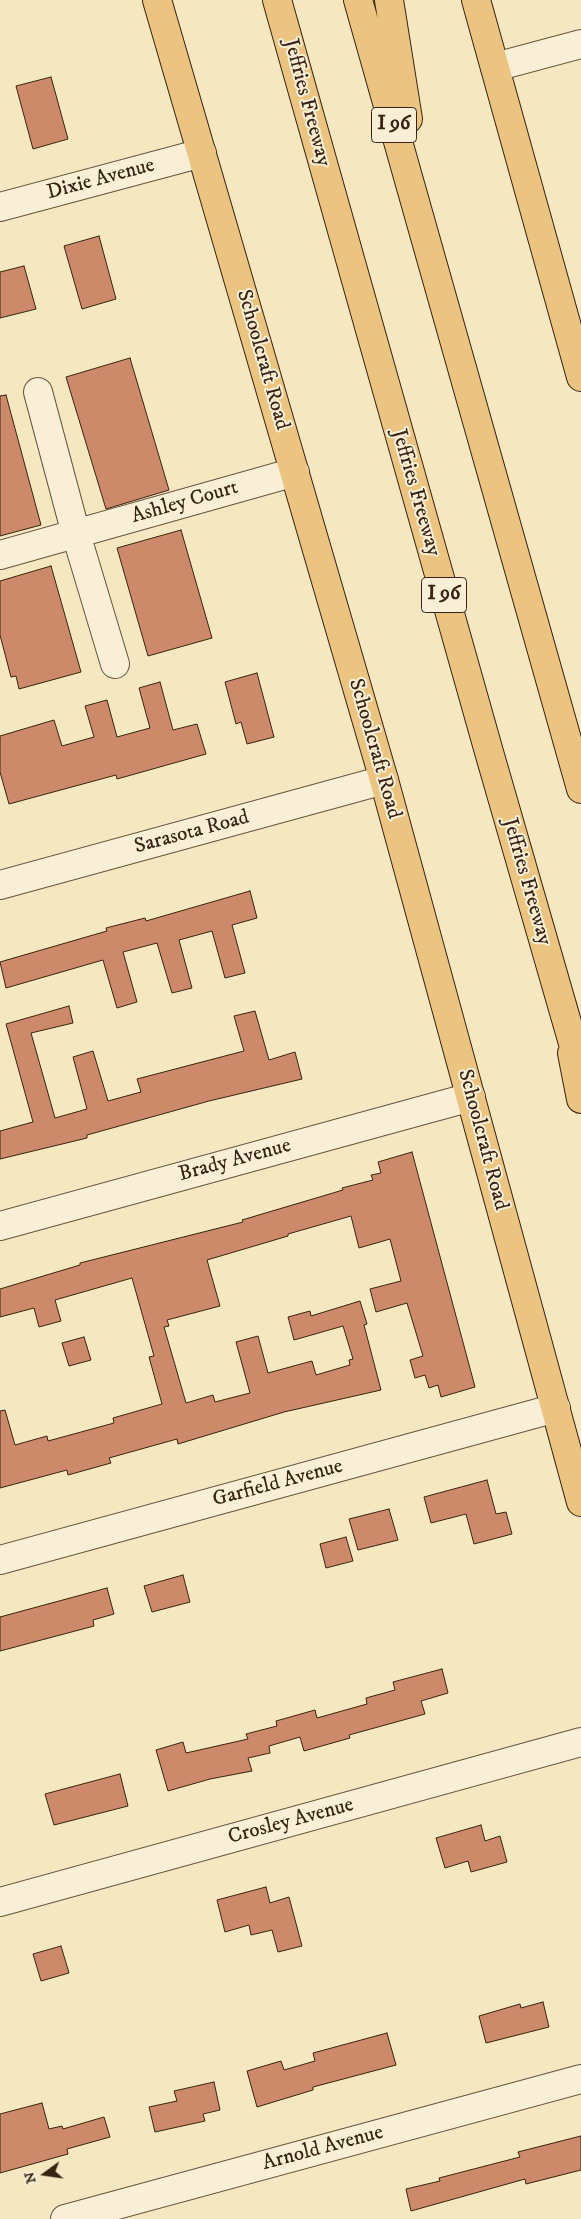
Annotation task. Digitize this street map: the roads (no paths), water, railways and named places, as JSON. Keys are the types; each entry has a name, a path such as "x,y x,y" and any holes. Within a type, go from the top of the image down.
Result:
{"main road":[{"name":"Schoolcraft Road","path":"157,0 384,780 581,1502"},
{"path":"259,0 324,169"},
{"name":"Jeffries Freeway","path":"277,0 581,1071"},
{"name":"I 96","path":"358,0 581,789"},
{"path":"388,0 429,249"},
{"path":"476,0 581,377"},
{"path":"566,1020 581,1099"}],"street":[{"path":"495,67 581,44"},
{"name":"Dixie Avenue","path":"0,207 202,153"},
{"path":"38,392 76,534 115,664"},
{"name":"Ashley Court","path":"0,555 295,472"},
{"name":"Sarasota Road","path":"0,885 384,780"},
{"name":"Brady Avenue","path":"0,1226 470,1097"},
{"name":"Garfield Avenue","path":"0,1560 556,1408"},
{"name":"Crosley Avenue","path":"0,1902 581,1742"},
{"name":"Arnold Avenue","path":"65,2219 581,2079"}]}
